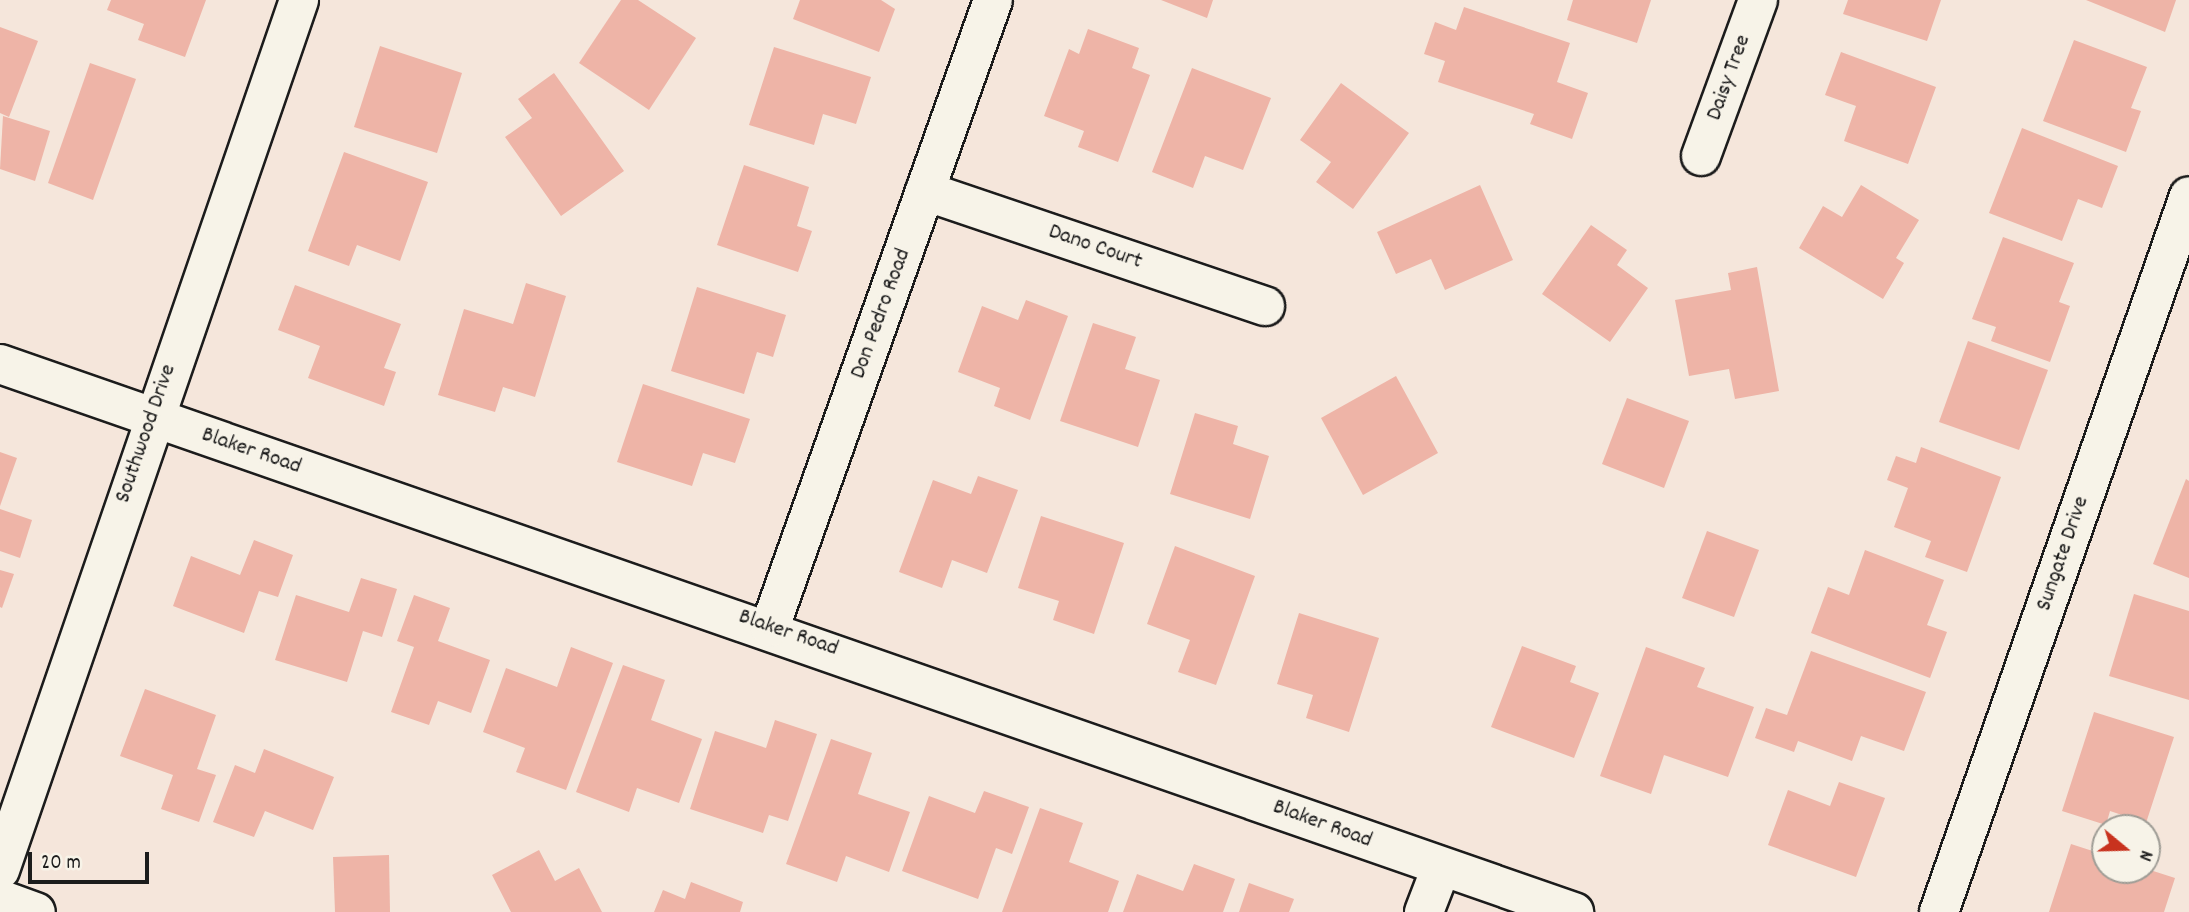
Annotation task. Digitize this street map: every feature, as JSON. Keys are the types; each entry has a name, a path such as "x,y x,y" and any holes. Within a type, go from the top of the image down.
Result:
{"street":[{"name":"Southwood Drive","path":"0,870 152,418 299,0"},
{"name":"Don Pedro Road","path":"770,627 993,0"},
{"name":"Daisy Tree","path":"1701,156 1758,0"},
{"name":"Dano Court","path":"925,191 1265,306"},
{"name":"Sungate Drive","path":"1939,912 2189,196"},
{"name":"Blaker Road","path":"0,364 770,627 1441,868 1574,912"},
{"path":"1424,912 1441,868"},
{"path":"0,899 36,912"}],"building":[{"path":"111,0 206,0 185,57 138,40 144,24 107,10"},
{"path":"621,0 638,0 696,38 649,110 579,63"},
{"path":"800,0 881,0 895,9 879,52 793,19"},
{"path":"1161,0 1213,0 1207,18"},
{"path":"1573,0 1651,0 1637,43 1567,20"},
{"path":"1848,0 1941,0 1927,41 1843,14"},
{"path":"2086,0 2176,0 2165,32"},
{"path":"1464,7 1570,43 1557,82 1588,93 1572,139 1530,124 1534,114 1438,82 1445,61 1424,54 1435,22 1456,30"},
{"path":"0,27 38,41 9,117 0,113"},
{"path":"1088,29 1139,48 1132,68 1150,75 1118,162 1078,147 1084,131 1044,116 1069,49 1079,54"},
{"path":"2074,40 2147,67 2131,108 2141,111 2126,152 2043,121"},
{"path":"380,46 462,73 437,153 354,127"},
{"path":"774,47 871,77 856,124 823,114 814,145 749,125"},
{"path":"1841,52 1936,87 1908,164 1844,141 1856,106 1825,95"},
{"path":"90,63 136,79 93,200 48,183"},
{"path":"1192,68 1271,98 1243,170 1205,156 1193,188 1152,172"},
{"path":"554,73 624,171 561,216 505,137 532,118 518,99"},
{"path":"1341,83 1409,133 1353,209 1316,182 1331,162 1300,140"},
{"path":"3,116 50,131 35,181 0,169"},
{"path":"2022,128 2118,166 2102,208 2078,199 2062,241 1989,213"},
{"path":"344,152 428,182 400,261 357,245 349,266 308,251"},
{"path":"744,165 809,187 797,226 812,231 798,272 717,245"},
{"path":"1480,185 1513,260 1445,290 1431,259 1396,274 1377,232"},
{"path":"1861,185 1919,220 1896,258 1904,263 1883,299 1799,248 1823,206 1842,217"},
{"path":"1591,225 1627,250 1617,265 1648,288 1610,342 1542,294"},
{"path":"2003,237 2074,263 2059,302 2070,306 2050,362 1991,341 1996,327 1972,319"},
{"path":"1757,267 1779,391 1735,399 1729,369 1689,376 1675,300 1731,290 1728,273"},
{"path":"526,283 566,296 535,397 503,387 495,412 438,395 464,309 513,324"},
{"path":"295,285 401,324 384,368 396,372 384,406 308,378 320,346 278,330"},
{"path":"697,287 786,315 773,357 757,352 744,394 671,371"},
{"path":"1026,300 1068,316 1030,420 994,406 1000,388 958,372 982,306 1018,320"},
{"path":"1093,323 1136,337 1125,369 1160,380 1138,447 1060,421"},
{"path":"1968,341 2048,370 2019,450 1939,422"},
{"path":"1396,376 1438,453 1363,495 1321,418"},
{"path":"643,384 750,419 735,463 703,453 692,486 617,462"},
{"path":"1627,398 1689,421 1664,488 1602,464"},
{"path":"1195,413 1238,426 1233,444 1269,456 1250,519 1170,494"},
{"path":"1921,447 2001,477 1967,572 1925,557 1931,541 1894,527 1908,488 1887,480 1896,456 1916,463"},
{"path":"0,452 17,458 0,506"},
{"path":"978,476 1018,490 987,573 952,560 942,588 899,572 933,480 971,494"},
{"path":"2186,479 2189,481 2189,578 2153,564"},
{"path":"0,509 32,520 20,558 0,551"},
{"path":"1041,516 1124,543 1094,634 1053,620 1059,601 1018,588"},
{"path":"1707,531 1759,550 1734,617 1682,598"},
{"path":"254,540 293,555 278,597 259,591 244,633 173,606 191,556 240,575"},
{"path":"1175,546 1255,576 1216,685 1178,672 1190,640 1147,624"},
{"path":"1865,550 1944,580 1927,625 1947,632 1930,678 1811,633 1828,587 1849,595"},
{"path":"0,570 14,574 2,608 0,607"},
{"path":"361,578 397,589 382,637 363,631 347,682 275,660 296,595 349,612"},
{"path":"2134,594 2189,611 2189,700 2109,676"},
{"path":"414,595 450,608 438,641 490,660 471,713 438,701 429,725 391,712 414,647 397,641"},
{"path":"1299,613 1379,638 1349,732 1306,718 1313,695 1277,684"},
{"path":"1522,646 1576,666 1570,682 1599,693 1574,758 1491,727"},
{"path":"571,647 613,663 566,790 516,772 525,748 483,732 506,668 557,687"},
{"path":"1646,647 1705,668 1697,687 1754,707 1728,777 1664,755 1651,794 1600,776"},
{"path":"1811,651 1926,692 1904,751 1861,736 1852,761 1798,741 1794,752 1755,738 1766,708 1787,715"},
{"path":"623,665 665,680 651,720 702,739 679,803 637,788 629,812 576,792"},
{"path":"145,689 216,715 197,769 216,775 199,822 161,809 173,775 120,756"},
{"path":"2094,712 2174,737 2149,814 2119,814 2110,811 2109,814 2091,814 2091,820 2062,811"},
{"path":"775,720 817,734 788,821 769,815 763,833 690,809 715,731 766,748"},
{"path":"831,739 872,753 858,794 910,812 889,872 846,856 837,882 786,864"},
{"path":"264,749 334,777 313,830 265,811 254,837 213,822 235,765 255,773"},
{"path":"1839,782 1885,798 1856,877 1768,845 1788,790 1830,806"},
{"path":"984,791 1029,807 1012,854 996,848 978,899 902,871 929,796 975,813"},
{"path":"1040,808 1083,823 1069,862 1119,881 1108,912 1002,912"},
{"path":"2071,844 2091,850 2091,884 2161,884 2161,874 2175,878 2164,912 2049,912"},
{"path":"539,850 555,881 579,868 602,912 511,912 492,875"},
{"path":"389,855 390,912 335,912 333,857"},
{"path":"1194,864 1235,879 1223,912 1123,912 1137,874 1183,891"},
{"path":"691,882 743,902 740,912 654,912 663,890 685,899"},
{"path":"1249,883 1294,899 1289,912 1239,912"}]}
